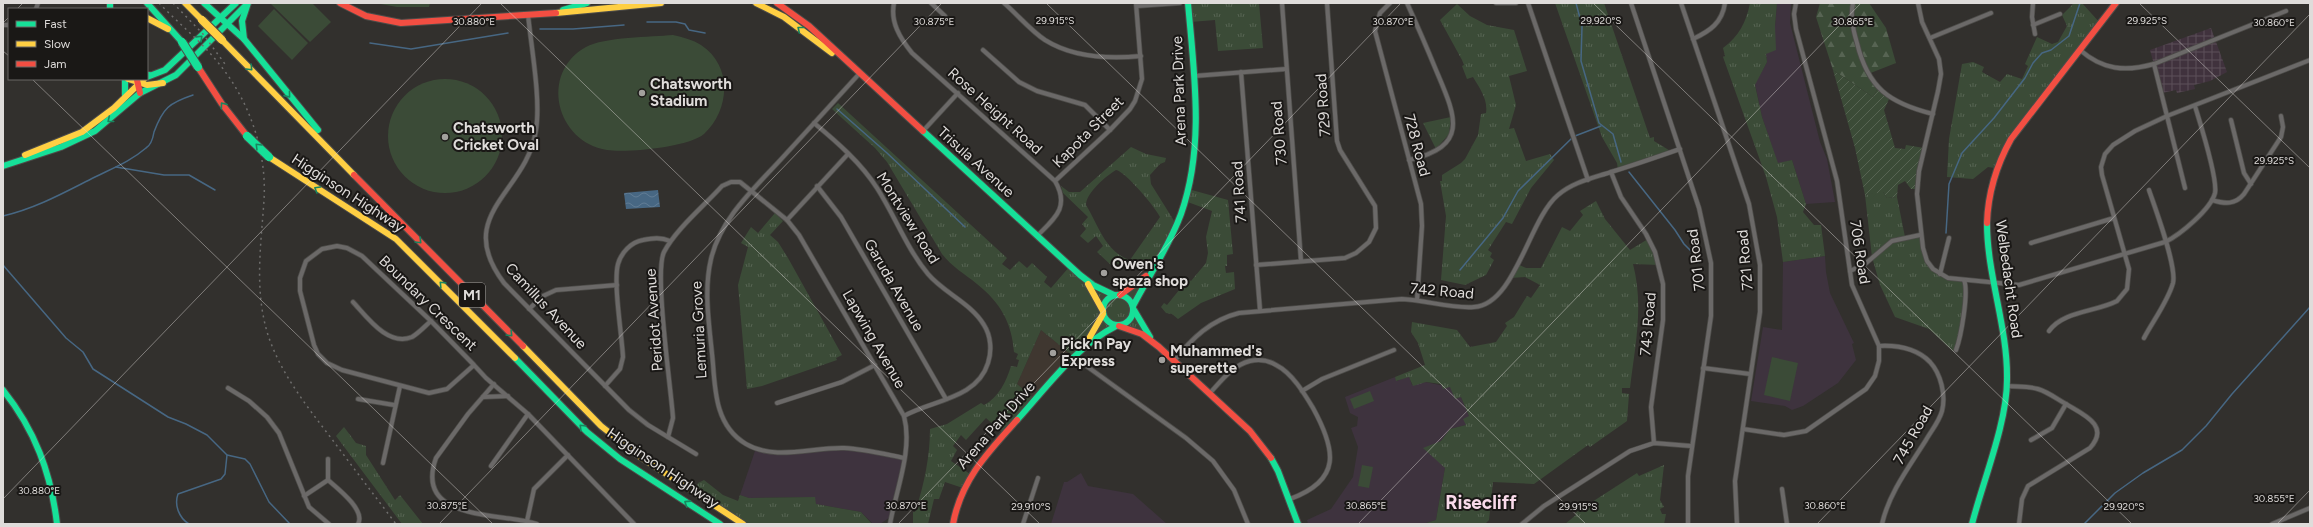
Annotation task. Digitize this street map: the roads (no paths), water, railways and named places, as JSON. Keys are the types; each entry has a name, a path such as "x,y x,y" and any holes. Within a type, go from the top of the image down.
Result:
{"main road":[{"name":"Higginson Highway","path":"148,3 182,42 222,104 247,136 269,156 297,177 392,235 591,436 626,462 720,524"},
{"name":"Higginson Highway","path":"185,3 601,426 639,456 743,524"},
{"path":"204,3 244,39 288,95 363,184"},
{"path":"148,77 158,74 171,66 236,3"},
{"path":"3,166 61,147 86,136 112,119 140,93 163,83 176,75 248,3"},
{"path":"244,39 241,21 243,12 248,3"},
{"path":"340,3 372,18 401,23 660,3"},
{"path":"558,12 587,3"},
{"name":"Trisula Avenue","path":"756,3 784,17 857,72"},
{"name":"Trisula Avenue","path":"777,3 809,26 922,132 1080,276 1095,294 1103,313"},
{"name":"Arena Park Drive","path":"1076,355 1100,334 1128,322 1141,287 1155,266 1179,221 1191,183 1197,134 1188,3"},
{"name":"Welbedacht Road","path":"1972,524 2001,419 2007,386 2005,352 1986,222 1987,200 1992,175 2001,154 2011,139 2116,3"},
{"path":"148,18 173,31"},
{"path":"148,79 163,83"},
{"path":"125,80 125,97"},
{"path":"15,161 26,154 82,132 125,97 142,80"},
{"path":"140,93 143,80"},
{"name":"Arena Park Drive","path":"953,524 960,495 973,470 1076,355 1095,331 1103,313 1106,300 1135,286 1155,266"},
{"name":"Trisula Avenue","path":"1080,276 1093,285 1117,295"},
{"path":"1117,295 1128,298 1145,330 1159,347"},
{"path":"1103,313 1108,322 1142,334 1159,347 1250,431 1267,452 1283,481 1298,524"},
{"path":"3,390 25,420 42,453 53,490 57,524"}],"street":[{"name":"Rose Height Road","path":"894,3 895,24 906,45 1055,181 1060,190 1062,204 1055,216 1037,236"},
{"path":"931,3 945,16"},
{"path":"1004,3 1039,35 1058,46 1101,56 1123,58 1141,56"},
{"path":"1137,5 1180,3"},
{"name":"730 Road","path":"1282,3 1301,261"},
{"name":"729 Road","path":"1256,265 1338,259 1356,253 1372,237 1377,221 1373,200 1340,150 1337,141 1327,3"},
{"name":"728 Road","path":"1390,3 1380,13 1375,31 1422,211 1417,300"},
{"path":"1407,3 1449,100 1454,118 1450,136 1441,148 1431,154 1409,160"},
{"path":"1496,3 1516,3"},
{"path":"1528,3 1588,180"},
{"name":"701 Road","path":"1631,3 1703,220 1712,263 1712,305 1691,446 1687,498 1688,524"},
{"name":"721 Road","path":"1681,3 1754,226 1760,265 1760,293 1757,332 1735,481 1737,524"},
{"path":"1693,38 1708,32 1716,24 1722,14 1725,3"},
{"name":"706 Road","path":"1743,429 1792,434 1814,426 1866,389 1877,369 1879,346 1855,292 1850,270 1837,181 1796,29 1794,14 1796,3"},
{"path":"1853,3 1853,27 1857,44 1864,67 1875,85 1903,106 1933,114"},
{"path":"1918,3 1920,18 1939,59 1941,74 1917,181 1920,235 1927,261 1940,274 1964,280 1994,284 2026,284 2165,242 2180,234 2212,200 2214,183 2195,106"},
{"path":"2033,3 2033,25 2035,34"},
{"name":"Kapota Street","path":"1055,181 1110,130 1130,109 1138,93 1142,79 1137,5"},
{"path":"2080,50 2097,63 2115,68 2130,69 2154,64 2286,11"},
{"name":"Camillus Avenue","path":"528,14 537,106 536,130 528,159 519,174 493,208 486,234 488,252 493,267 504,283 637,417 696,454"},
{"path":"1930,38 1991,14"},
{"path":"2033,25 2060,14"},
{"path":"983,50 1019,82 1037,91 1081,103 1110,130"},
{"path":"2049,331 2061,321 2105,306 2121,298 2127,289 2130,280 2125,254 2101,172 2105,154 2119,141 2167,116 2310,60"},
{"path":"2154,64 2185,188"},
{"path":"1194,76 1286,69"},
{"name":"Lemuria Grove","path":"857,72 814,123 753,190 723,228 715,247 708,272 707,295 715,394 724,421 738,438 761,450 780,452 825,449 859,449 904,458"},
{"name":"741 Road","path":"1241,72 1260,310"},
{"path":"922,132 958,93"},
{"path":"2212,200 2226,204 2236,202 2242,197 2281,137 2283,127 2281,116"},
{"path":"2231,120 2243,170 2251,184"},
{"name":"Montview Road","path":"814,123 848,154 877,187 925,270 935,281 973,312 988,332 990,352 985,372 971,387 904,416"},
{"name":"742 Road","path":"1174,361 1197,336 1216,322 1230,315 1260,310 1417,300 1466,307 1479,307 1490,302 1504,288 1550,203 1571,186 1680,149"},
{"path":"787,220 848,154"},
{"name":"743 Road","path":"1611,172 1621,197 1646,234 1655,252 1663,284 1663,320 1651,407 1654,443"},
{"name":"Peridot Avenue","path":"668,437 673,418 661,271 664,254 670,241 726,183 740,182 753,190"},
{"name":"Garuda Avenue","path":"818,186 841,217 946,399"},
{"name":"Lapwing Avenue","path":"753,190 787,220 806,245 904,416 907,436 904,458 890,524"},
{"path":"2144,338 2173,282 2165,242 2150,190"},
{"path":"2031,243 2114,218"},
{"path":"1850,270 1865,264 1892,241 1920,235"},
{"path":"605,386 620,369 623,358 617,285 618,263 625,250 640,240 658,238 670,241"},
{"path":"1940,274 1949,238"},
{"name":"Boundary Crescent","path":"337,246 353,250 380,271 431,321 474,365 454,384 441,392 429,393 336,368 322,359 314,345 300,291 300,278 303,266 311,256 322,249 337,246"},
{"path":"1956,350 1960,337 1965,290 1964,280"},
{"path":"529,309 543,296 556,290 617,285"},
{"path":"353,302 382,332 397,338 411,337 431,321"},
{"name":"745 Road","path":"1879,346 1913,350 1926,359 1933,366 1943,394 1940,416 1892,495 1882,524"},
{"path":"1302,391 1322,379 1394,350"},
{"path":"1076,355 1186,438 1213,461 1234,490 1248,524"},
{"path":"1210,393 1237,366 1255,360 1267,361 1278,365 1302,391 1328,437 1330,461 1323,478 1314,488 1290,499"},
{"path":"474,365 528,414 634,524"},
{"path":"777,404 850,379 875,365"},
{"path":"1703,368 1750,374"},
{"path":"494,384 468,414 436,458 433,483 443,500 455,509 537,524"},
{"path":"383,463 394,406 400,386"},
{"path":"2007,386 2038,389 2092,420 2097,431 2095,442 2082,455 2028,486 2022,499 2019,524"},
{"path":"228,388 249,401 267,418 279,433 304,496 313,511 329,524"},
{"path":"483,397 508,396"},
{"path":"358,399 394,406"},
{"path":"2031,440 2052,428 2066,404"},
{"path":"491,466 528,414"},
{"path":"1522,524 1544,506 1624,454 1654,443 1691,446"},
{"path":"527,521 534,489 568,455"},
{"path":"328,459 328,480 352,503 359,517 358,524"},
{"path":"1023,524 1038,478"},
{"path":"304,496 328,480"},
{"path":"1782,489 1787,524"},
{"path":"2272,524 2310,508"}],"water":[{"path":"658,190 660,207 626,209 624,193"}],"waterway":[{"path":"1576,3 1582,26 1581,61 1599,123 1613,134 1621,162"},
{"path":"1946,233 1949,184 1962,153 1994,118 2025,78 2033,63 2042,53 2051,50 2069,36 2080,3"},
{"path":"647,22 676,22 685,24 689,30 705,33"},
{"path":"540,29 573,29 624,25"},
{"path":"370,43 411,49 508,33"},
{"path":"3,216 28,209 134,157 152,141 154,132 164,112 172,104 193,95"},
{"path":"837,109 887,153 965,227"},
{"path":"1575,136 1601,126"},
{"path":"1460,270 1503,218 1518,191 1572,138"},
{"path":"116,167 164,175 189,175 215,190"},
{"path":"1629,172 1675,230 1684,244 1695,255 1698,263"},
{"path":"3,265 66,338 83,352 93,369 168,417 207,435 227,455 245,459 250,464 269,502 290,524"},
{"path":"2084,524 2115,493 2143,473 2182,450 2206,426 2232,394 2310,307"},
{"path":"189,524 182,518 178,511 178,494 221,479 225,474 227,455"}],"railway":[{"path":"159,3 198,41 231,79 248,112 254,129 263,164 264,182 260,251 261,301 268,335 273,349 295,389 396,524"},
{"path":"173,3 203,34 225,64"}],"place":[{"name":"Chatsworth Stadium","path":"642,93"},
{"name":"Chatsworth Cricket Oval","path":"445,137"},
{"name":"Owen's spaza shop","path":"1104,273"},
{"name":"Pick n Pay Express","path":"1053,353"},
{"name":"Muhammed's superette","path":"1162,360"}],"district":[{"name":"Risecliff","path":"1481,502"}]}
